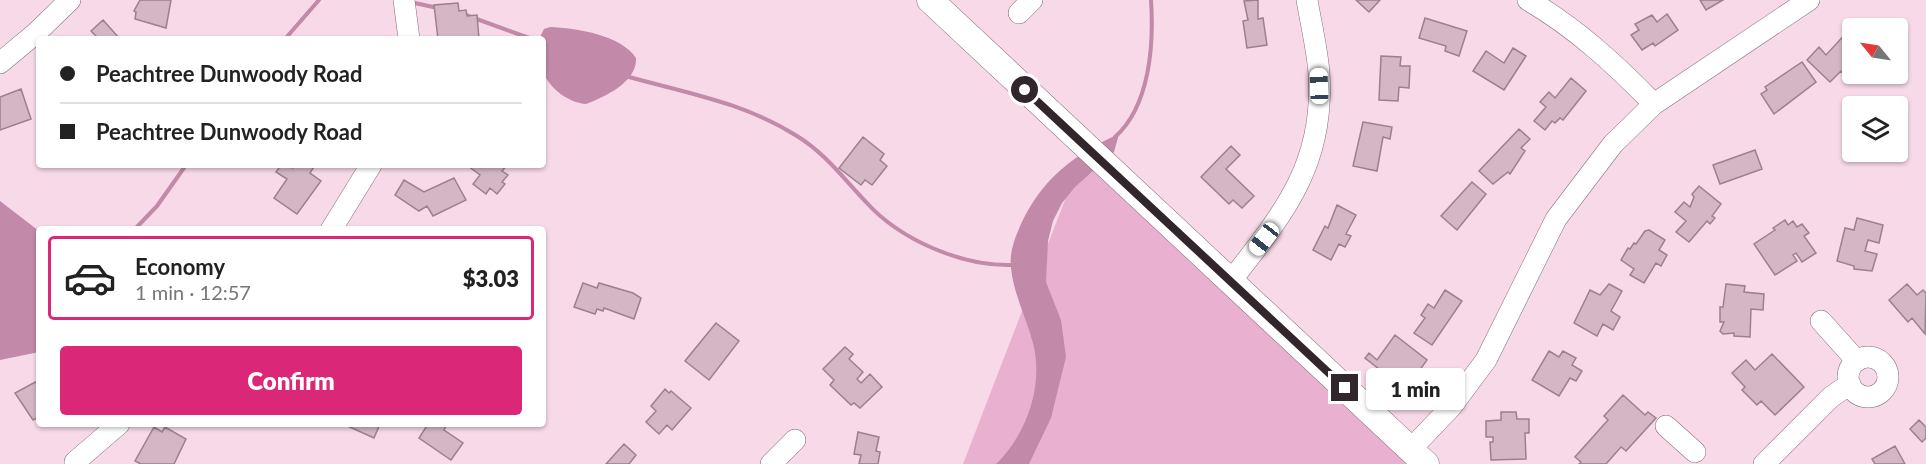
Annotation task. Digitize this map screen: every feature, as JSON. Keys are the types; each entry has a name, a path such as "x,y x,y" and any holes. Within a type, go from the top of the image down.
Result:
{"main road":[{"path":"930,0 1102,164 1418,457"}],"street":[{"path":"0,63 70,0"},
{"path":"404,0 409,36"},
{"path":"1230,282 1290,202 1306,168 1316,131 1320,101 1319,70 1307,0"},
{"path":"1528,0 1581,36 1619,68 1654,104"},
{"path":"1418,457 1486,360 1509,318 1541,247 1575,190 1613,144 1654,104 1809,0"},
{"path":"333,226 369,168"},
{"path":"1821,321 1857,361"},
{"path":"1870,357 1878,360 1887,370 1888,380 1881,392 1869,397 1857,393 1850,384 1849,372 1857,361 1870,357"},
{"path":"1764,464 1832,397 1850,384"},
{"path":"1666,426 1695,452"},
{"path":"75,462 116,427"},
{"path":"771,464 795,440"}],"shaded area":[{"path":"550,27 572,29 609,38 629,50 636,58 635,67 626,81 602,97 586,104 568,98 556,90 546,78 546,36 540,36 544,29"},
{"path":"1119,134 1114,152 1075,187 1062,203 1053,221 1048,241 1046,282 1061,320 1066,357 1051,418 1029,464 996,464 1007,452 1024,424 1034,392 1036,375 1033,343 1017,297 1011,268 1012,251 1021,224 1029,208 1049,181 1074,159"},
{"path":"1085,148 1430,464 963,464"},
{"path":"0,201 36,229 36,353 0,360"}],"building":[{"path":"140,0 171,0 166,28 135,19 136,12 134,11"},
{"path":"1258,0 1258,19 1263,18 1267,45 1247,48 1243,21 1248,20 1244,1"},
{"path":"1356,0 1380,0 1369,12"},
{"path":"1700,0 1723,0 1706,10"},
{"path":"458,3 459,11 466,10 467,16 477,15 479,36 438,36 434,5"},
{"path":"1667,14 1678,30 1655,46 1653,43 1642,50 1631,35 1639,30 1635,24 1652,15 1657,22"},
{"path":"1425,18 1467,31 1459,56 1445,51 1446,46 1419,38"},
{"path":"103,20 117,36 96,36 91,31"},
{"path":"1842,38 1842,72 1830,82 1807,60 1819,47 1826,55"},
{"path":"1513,48 1526,56 1504,90 1473,71 1486,51 1504,63"},
{"path":"1381,56 1401,57 1400,66 1410,66 1409,88 1399,87 1398,101 1379,100"},
{"path":"1802,62 1816,82 1774,114 1761,94 1767,90 1765,87"},
{"path":"1571,78 1586,91 1563,120 1560,118 1555,123 1552,121 1545,130 1534,121 1546,107 1540,102 1549,92 1555,98"},
{"path":"21,89 31,119 0,130 0,97"},
{"path":"1363,122 1392,127 1390,139 1383,137 1377,171 1353,166"},
{"path":"1519,129 1530,139 1521,148 1525,151 1510,174 1508,172 1493,184 1479,171"},
{"path":"863,137 884,154 880,160 887,166 872,185 865,180 861,185 839,168"},
{"path":"1231,146 1240,155 1226,169 1254,196 1242,208 1233,200 1229,204 1201,177"},
{"path":"1755,150 1762,169 1720,184 1713,165"},
{"path":"279,168 313,168 310,173 321,181 297,214 274,198 287,179 276,172"},
{"path":"471,168 504,168 502,171 508,175 502,182 505,184 497,194 490,188 486,194 473,184 480,175"},
{"path":"454,178 466,200 433,216 427,206 419,211 395,195 404,180 424,192"},
{"path":"1472,182 1486,194 1457,230 1441,216"},
{"path":"1699,186 1721,204 1712,216 1715,218 1710,224 1707,221 1689,242 1676,232 1686,221 1675,212 1684,202 1690,207 1694,197 1692,194"},
{"path":"1337,205 1356,215 1346,234 1351,236 1345,247 1339,244 1331,260 1313,250 1325,226 1328,228"},
{"path":"1857,218 1883,225 1879,243 1868,240 1865,251 1877,254 1872,271 1854,269 1854,266 1837,261 1845,228 1854,230"},
{"path":"1785,220 1788,225 1793,221 1797,227 1802,224 1809,233 1804,236 1816,253 1802,262 1796,253 1793,255 1797,261 1775,275 1754,244"},
{"path":"1649,230 1665,240 1659,250 1667,255 1661,266 1656,263 1644,283 1630,275 1634,269 1621,260 1628,248 1636,244 1645,231"},
{"path":"583,283 597,288 599,283 633,293 641,298 634,319 604,308 603,311 597,309 595,314 574,307"},
{"path":"1609,284 1622,291 1611,311 1620,317 1613,330 1603,324 1597,336 1574,323 1590,290 1600,295"},
{"path":"1726,284 1745,286 1744,292 1764,294 1763,310 1751,309 1750,337 1734,336 1734,333 1723,334 1720,331 1724,322 1720,322 1720,307 1723,307"},
{"path":"1907,284 1917,295 1923,290 1926,293 1925,334 1912,318 1908,322 1889,300"},
{"path":"1445,290 1462,301 1432,345 1414,333 1425,318 1421,315 1428,304 1434,308"},
{"path":"716,323 739,341 709,380 685,361"},
{"path":"1395,335 1427,360 1417,374 1413,371 1401,386 1365,358 1369,353 1377,360"},
{"path":"845,347 853,354 849,359 863,372 857,379 861,383 870,374 882,387 860,408 854,403 851,405 830,385 834,380 823,369"},
{"path":"1549,351 1559,357 1563,351 1576,358 1572,365 1582,371 1576,381 1570,378 1559,396 1532,380"},
{"path":"1772,354 1804,387 1775,415 1761,401 1757,405 1742,390 1745,387 1732,373 1746,360 1755,370"},
{"path":"36,382 36,418 33,420 15,393"},
{"path":"665,389 669,393 671,391 691,408 672,430 667,425 659,434 646,422 656,411 651,406"},
{"path":"1623,395 1645,415 1648,412 1656,418 1626,451 1621,447 1606,464 1579,464 1581,462 1575,457 1608,420 1604,416"},
{"path":"1501,412 1516,412 1517,419 1529,419 1529,433 1525,433 1526,459 1491,460 1490,442 1493,442 1493,437 1486,437 1486,421 1501,420"},
{"path":"1919,420 1926,427 1926,438 1922,442 1910,429"},
{"path":"154,427 162,432 165,427 186,439 174,464 141,464 135,461"},
{"path":"350,427 379,427 374,438"},
{"path":"426,427 446,427 444,430 463,443 451,460 419,438"},
{"path":"858,432 879,437 876,451 880,452 878,464 859,464 861,455 854,454"},
{"path":"624,444 636,455 629,464 606,464"},
{"path":"1895,446 1905,464 1875,464 1872,459"}],"waterway":[{"path":"288,36 319,0"},
{"path":"1115,137 1127,124 1143,92 1152,36 1151,0"},
{"path":"410,2 438,8"},
{"path":"463,14 524,36"},
{"path":"629,77 715,100 757,115 807,143 834,167 880,216 914,239 954,256 974,261 1014,265"},
{"path":"138,226 157,206 184,168"}],"route":[{"path":"1025,90 1345,388"}]}
